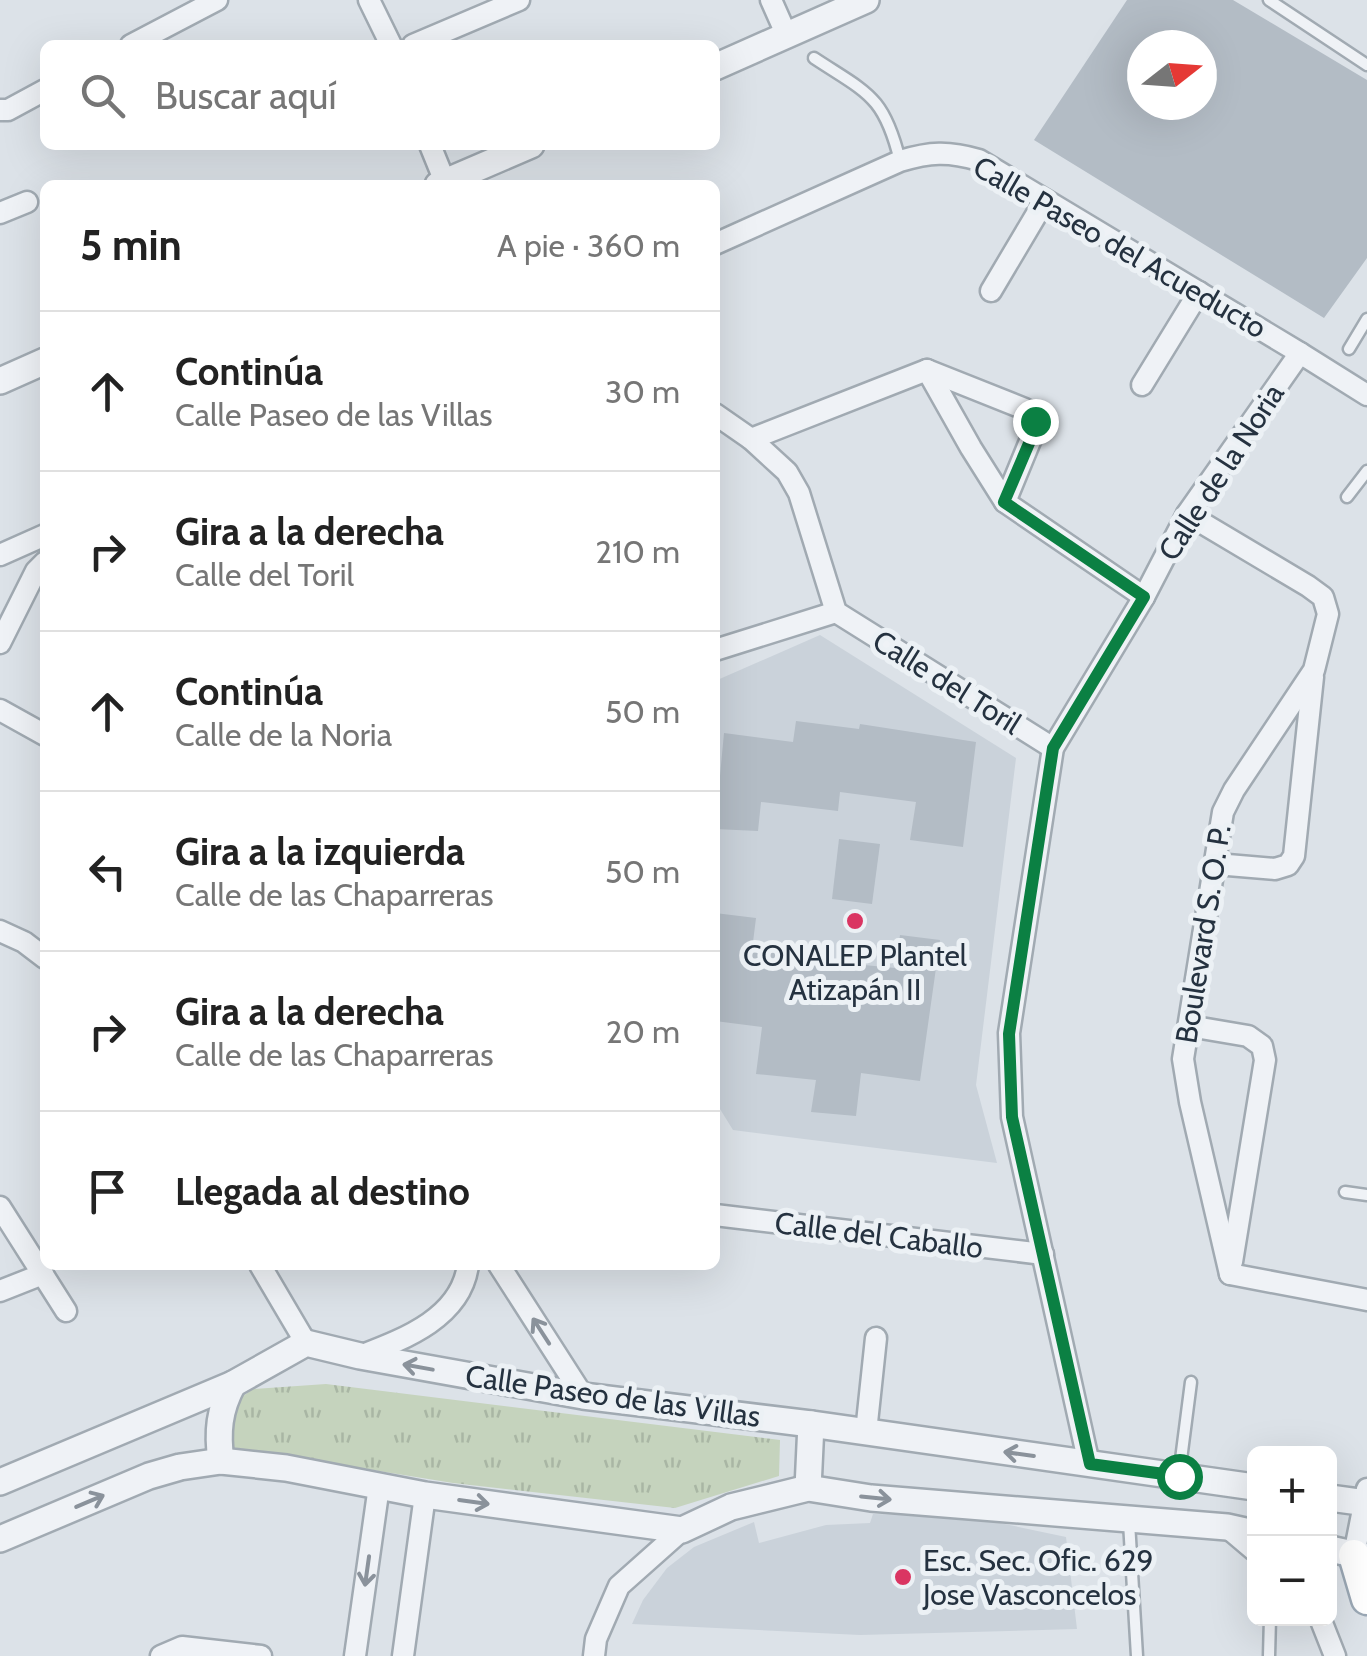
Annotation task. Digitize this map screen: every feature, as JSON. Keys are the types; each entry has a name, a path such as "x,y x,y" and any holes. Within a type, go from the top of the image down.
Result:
{"main road":[{"path":"1350,1554 1367,1598"}],"street":[{"path":"141,40 217,0"},
{"path":"370,0 389,40"},
{"path":"425,40 519,0"},
{"path":"771,0 787,36"},
{"path":"720,65 866,0"},
{"path":"4,110 40,92"},
{"path":"431,150 440,180"},
{"path":"450,180 520,150"},
{"name":"Calle Paseo del Acueducto","path":"720,242 900,160 926,153 956,154 978,160 1300,352"},
{"path":"991,291 1045,200"},
{"path":"0,213 27,202"},
{"path":"1142,385 1198,292"},
{"path":"1300,352 1367,395"},
{"name":"Calle de la Noria","path":"1053,748 1144,597 1187,514 1300,352"},
{"path":"0,382 40,363"},
{"path":"751,439 927,370 1025,409 1035,421 1004,502"},
{"path":"927,370 1004,502 1144,597"},
{"path":"720,417 751,439 786,472 799,494 836,612 720,648"},
{"name":"Boulevard S. O. P.","path":"1187,514 1323,597 1328,614 1314,670 1222,812 1188,1026 1183,1060 1190,1102 1230,1274"},
{"path":"0,555 40,537"},
{"path":"0,643 40,567"},
{"name":"Calle del Toril","path":"836,612 1053,748 1009,1034 1012,1117 1090,1464"},
{"path":"1216,864 1275,869 1288,865 1294,856 1314,670"},
{"path":"0,710 40,732"},
{"path":"0,931 40,954"},
{"path":"1188,1026 1248,1036 1262,1046 1265,1060 1230,1274 1367,1300"},
{"path":"0,1207 40,1268"},
{"name":"Calle del Caballo","path":"720,1216 1044,1254"},
{"path":"41,1270 66,1311"},
{"path":"0,1482 233,1384 306,1343 263,1270"},
{"path":"360,1356 409,1337 448,1308 467,1270"},
{"path":"502,1270 583,1396"},
{"path":"0,1291 44,1274"},
{"path":"866,1432 876,1338"},
{"name":"Calle Paseo de las Villas","path":"306,1343 583,1396 1243,1486"},
{"path":"220,1460 219,1419 233,1384"},
{"path":"808,1488 810,1424"},
{"path":"0,1539 149,1476 220,1460 286,1468 425,1495 682,1530"},
{"path":"355,1656 378,1486"},
{"path":"1227,1527 1243,1486"},
{"path":"594,1656 596,1639 619,1586 682,1530 731,1507 808,1488 871,1498 1247,1531"},
{"path":"403,1656 425,1495"},
{"path":"1337,1498 1366,1498 1350,1554"},
{"path":"1227,1527 1247,1544"},
{"path":"1323,1626 1335,1656"},
{"path":"161,1656 181,1651 261,1656"}],"lane":[{"path":"1269,0 1367,64"},
{"path":"814,58 872,96 885,114 900,160"},
{"path":"1349,349 1367,318"},
{"path":"1348,497 1367,472"},
{"path":"1345,1192 1367,1195"},
{"path":"1179,1476 1191,1382"},
{"path":"1129,1519 1138,1656"},
{"path":"1269,1656 1270,1626"}],"shaded area":[{"name":"CONALEP Plantel Atizapán II","path":"820,635 1016,758 976,1085 997,1163 733,1130 720,1109 720,679"},
{"path":"873,1514 967,1516 1066,1537 1077,1629 860,1635 632,1624 643,1600 667,1568 694,1547 754,1522 759,1543 826,1525 870,1523"}],"green space":[{"path":"326,1384 780,1440 779,1476 675,1508 453,1483 231,1447 233,1403 253,1389"}],"building":[{"path":"1127,0 1233,0 1367,80 1367,258 1324,318 1034,140"},
{"path":"796,721 859,729 860,724 976,742 963,847 910,840 916,802 840,792 838,811 761,802 758,831 720,829 724,733 793,742"},
{"path":"839,839 880,844 872,904 832,899"},
{"path":"720,914 756,918 753,942 813,948 812,960 895,968 900,935 940,940 920,1081 861,1073 856,1116 811,1112 816,1080 756,1074 762,1027 720,1022"}],"place":[{"name":"CONALEP Plantel Atizapán II","path":"855,921"},
{"name":"Esc. Sec. Ofic. 629 Jose Vasconcelos","path":"903,1577"}],"route":[{"path":"1035,421 1004,502 1144,597 1053,748 1009,1034 1012,1117 1090,1464 1179,1476"}]}
